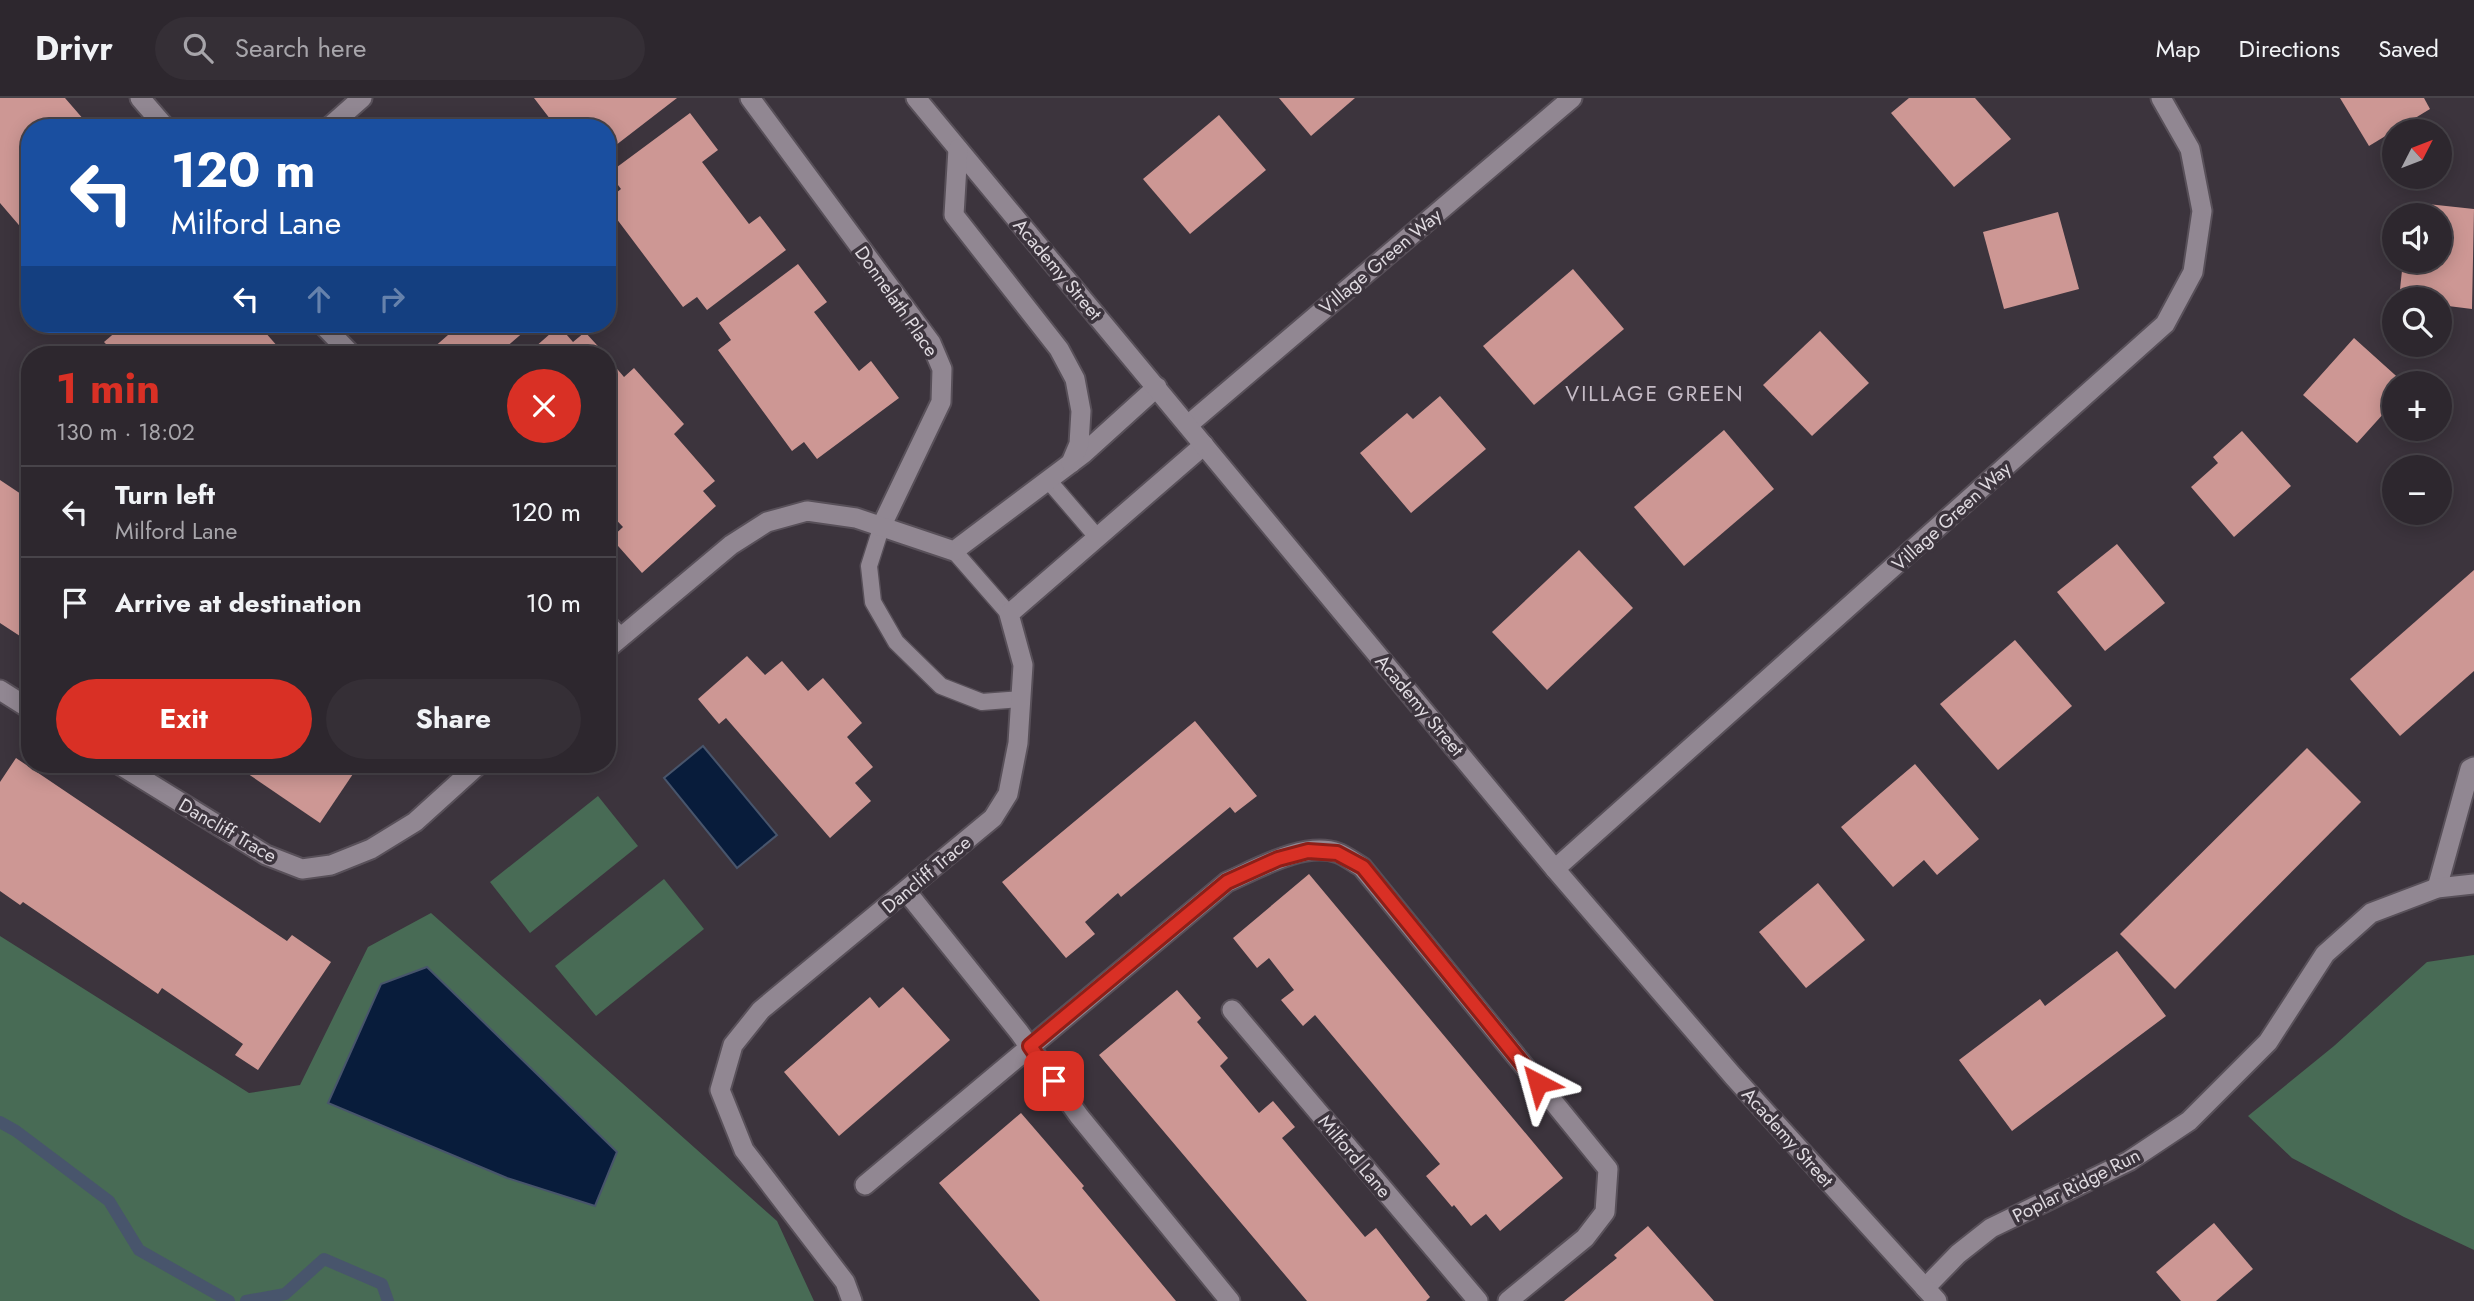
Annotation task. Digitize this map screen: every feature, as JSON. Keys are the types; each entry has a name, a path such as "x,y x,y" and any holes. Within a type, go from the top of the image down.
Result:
{"street":[{"path":"140,98 158,119"},
{"path":"338,119 362,98"},
{"name":"Donnelath Place","path":"750,98 931,343 942,369 941,402 882,525"},
{"name":"Academy Street","path":"916,98 1555,869 1733,1076 1931,1295"},
{"name":"Village Green Way","path":"1188,425 1572,98"},
{"name":"Village Green Way","path":"1555,869 2165,324 2193,272 2202,211 2190,149 2161,98"},
{"path":"958,149 954,215 1059,349 1075,379 1081,411 1080,433 1079,444 1071,463"},
{"path":"331,333 343,346"},
{"path":"616,633 731,545 767,522 807,511 856,518 882,525 954,551 1071,463 1157,387"},
{"path":"1009,614 1204,444"},
{"name":"Dancliff Trace","path":"852,1301 845,1282 744,1150 720,1090 733,1045 761,1010 993,818 1008,794 1018,743 1023,665 1009,614"},
{"path":"0,690 21,703"},
{"path":"2437,888 2470,769 2474,766"},
{"name":"Dancliff Trace","path":"133,773 266,855 302,869 331,865 371,849 415,822 469,773"},
{"path":"865,1185 1227,882 1278,859 1308,851 1337,853 1363,867 1608,1169 1605,1212 1585,1238 1508,1301"},
{"name":"Poplar Ridge Run","path":"1931,1295 1958,1254 1991,1228 2129,1161 2189,1121 2268,1042 2325,954 2371,914 2437,888 2474,884"},
{"path":"906,891 1030,1046 1079,1116 1230,1301"},
{"name":"Milford Lane","path":"1232,1010 1478,1301"}],"lane":[{"path":"1048,480 1097,537"},
{"path":"882,525 869,566 873,602 896,642 942,686 982,702 1021,699"},
{"path":"954,551 1009,614"}],"green space":[{"path":"598,796 638,846 530,933 490,882"},
{"path":"664,879 704,929 596,1016 555,966"},
{"path":"431,913 777,1221 814,1301 0,1301 0,936 249,1093 300,1085 368,947"},
{"path":"2474,955 2474,1250 2404,1217 2292,1158 2248,1116 2334,1046 2427,962"}],"water":[{"path":"703,746 777,835 737,868 664,778"},
{"path":"427,967 617,1152 595,1206 507,1178 328,1103 381,984"}],"building":[{"path":"0,98 65,98 83,119 21,119 21,228 0,203"},
{"path":"534,98 677,98 616,145 616,119 550,119"},
{"path":"1279,98 1355,98 1311,136"},
{"path":"1909,98 1975,98 2011,139 1954,187 1891,113"},
{"path":"2340,98 2424,98 2430,109 2414,119 2382,119 2382,138 2369,146"},
{"path":"690,113 718,150 702,162 749,224 760,216 786,250 707,310 697,297 683,307 616,218 616,193 621,189 616,182 616,168"},
{"path":"1219,115 1266,170 1190,234 1143,179"},
{"path":"2452,207 2474,209 2472,309 2452,306 2452,287 2400,287 2402,273 2452,273"},
{"path":"2058,212 2079,289 2004,309 1983,232"},
{"path":"798,264 827,302 814,312 859,371 871,361 899,398 817,459 804,442 792,451 718,350 731,340 719,323"},
{"path":"1573,269 1624,329 1534,405 1483,346"},
{"path":"1820,331 1869,383 1812,436 1763,385"},
{"path":"114,333 266,333 277,346 108,346 104,342"},
{"path":"446,333 523,333 507,346 435,346 448,335"},
{"path":"551,333 565,333 573,342 586,333 598,346 536,346"},
{"path":"2354,338 2391,371 2382,371 2382,415 2357,443 2303,395"},
{"path":"616,368 624,377 634,368 684,424 674,434 715,481 703,491 716,506 642,573 616,544 616,533 623,527 616,520"},
{"path":"1440,396 1486,449 1411,513 1360,453 1407,413 1413,419"},
{"path":"1724,430 1774,489 1684,566 1634,507"},
{"path":"2242,431 2291,486 2234,537 2191,487 2218,463 2213,457"},
{"path":"0,480 21,494 21,637 0,623"},
{"path":"2117,544 2165,603 2105,651 2057,592"},
{"path":"1579,550 1633,608 1547,690 1492,632"},
{"path":"2474,570 2474,671 2400,736 2350,679"},
{"path":"2015,640 2072,706 1998,770 1940,704"},
{"path":"747,656 765,675 782,661 808,691 823,678 862,723 847,737 873,767 855,783 871,801 830,838 726,718 719,724 698,699"},
{"path":"1195,721 1257,796 1235,813 1230,807 1121,897 1118,893 1085,922 1095,934 1066,958 1002,882"},
{"path":"2307,748 2361,802 2175,989 2120,934"},
{"path":"16,758 21,761 21,773 38,773 287,941 292,935 331,962 258,1070 235,1055 243,1044 162,988 158,994 23,902 20,905 0,891 0,782"},
{"path":"1915,764 1979,839 1937,875 1924,860 1893,887 1841,827"},
{"path":"247,773 354,773 320,823"},
{"path":"1309,874 1563,1178 1500,1231 1486,1214 1471,1226 1454,1205 1452,1207 1426,1176 1440,1164 1315,1015 1303,1026 1281,1000 1294,990 1269,958 1257,968 1233,938"},
{"path":"1818,883 1865,940 1806,988 1759,932"},
{"path":"2117,951 2166,1016 2012,1131 1959,1060 2040,999 2045,1006"},
{"path":"903,987 950,1040 839,1136 784,1072 870,997 879,1008"},
{"path":"1177,990 1201,1018 1197,1022 1228,1058 1220,1066 1259,1113 1273,1101 1295,1127 1282,1138 1365,1237 1376,1228 1430,1297 1426,1301 1307,1301 1099,1055"},
{"path":"1021,1113 1084,1186 1082,1188 1176,1301 1040,1301 939,1183"},
{"path":"2214,1223 2253,1269 2216,1301 2181,1301 2156,1272"},
{"path":"1648,1226 1714,1301 1564,1301 1617,1258 1614,1255"}],"waterway":[{"path":"0,1122 16,1131 109,1201 139,1250 229,1301"},
{"path":"246,1301 285,1294 324,1259 382,1284 388,1301"}],"district":[{"name":"VILLAGE GREEN","path":"1655,394"}],"route":[{"path":"1054,1081 1030,1046 1227,882 1278,859 1308,851 1337,853 1363,867 1538,1083"}]}
